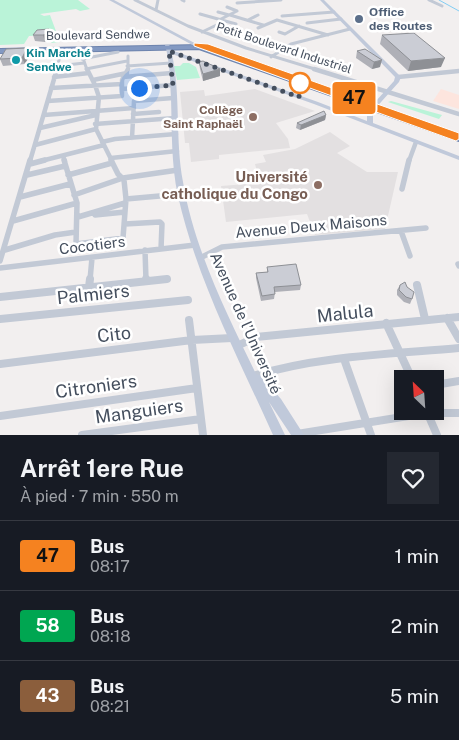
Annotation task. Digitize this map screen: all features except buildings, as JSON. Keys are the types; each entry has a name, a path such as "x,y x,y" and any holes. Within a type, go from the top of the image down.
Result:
{"highway":[{"path":"181,46 184,37"},
{"name":"Boulevard Sendwe","path":"0,50 61,53 82,57 118,50 201,46 373,107"},
{"name":"Boulevard Sendwe","path":"0,50 168,48"},
{"path":"373,107 459,135"},
{"path":"373,107 459,139"}],"main road":[{"path":"111,0 201,46"},
{"path":"117,0 201,46"},
{"path":"322,0 398,77 388,92 373,107 370,124"},
{"path":"168,48 459,158"},
{"name":"Avenue de l’Université","path":"168,48 173,85 178,170 191,246 200,258 232,338 253,376 279,435"},
{"path":"253,376 276,403 298,434"}],"street":[{"name":"Petit Boulevard Industriel","path":"135,0 202,32 271,56 459,114"},
{"path":"156,10 158,0"},
{"path":"237,4 281,0"},
{"path":"429,0 442,6"},
{"path":"219,20 237,10 227,7"},
{"path":"218,12 263,25"},
{"path":"282,16 334,12"},
{"path":"200,14 236,24"},
{"path":"248,20 258,15"},
{"path":"307,23 341,19"},
{"path":"258,28 277,20 328,35"},
{"path":"202,32 225,21"},
{"path":"278,32 285,34 299,26"},
{"path":"271,56 291,44 350,29"},
{"path":"48,101 121,96 126,61 118,50 82,57 58,66"},
{"path":"0,261 27,175 61,53"},
{"path":"63,156 77,203 76,242 78,244 124,238 126,201 123,178 118,174 96,127 99,97 82,57"},
{"path":"54,77 88,71 126,61 171,63"},
{"path":"398,77 459,71"},
{"path":"92,80 125,75 172,73"},
{"path":"51,88 173,85"},
{"path":"132,138 134,101 174,98"},
{"path":"44,115 97,113 134,108"},
{"path":"133,114 159,112"},
{"path":"40,128 97,113"},
{"path":"35,145 96,127 175,118"},
{"path":"30,164 132,138 176,134"},
{"path":"402,189 411,152 416,142"},
{"path":"68,175 112,160 177,152"},
{"path":"27,175 65,166"},
{"path":"74,195 123,178 178,170"},
{"path":"20,197 70,184"},
{"path":"78,217 126,201 182,194"},
{"path":"13,222 77,203"},
{"path":"78,217 125,212"},
{"path":"125,224 160,222 162,224 161,249"},
{"name":"Avenue Deux Maisons","path":"200,258 222,247 426,228"},
{"path":"401,231 410,256"},
{"path":"4,250 55,235 76,232"},
{"name":"Cocotiers","path":"0,268 191,246"},
{"path":"146,250 146,281"},
{"path":"89,287 92,258"},
{"path":"0,297 167,279"},
{"path":"416,285 425,319"},
{"name":"Palmiers","path":"0,319 188,300"},
{"name":"Malula","path":"237,346 256,337 459,317"},
{"path":"447,318 459,339"},
{"path":"189,320 203,435"},
{"path":"386,323 408,370"},
{"name":"Cito","path":"0,364 192,340 232,338"},
{"path":"253,376 275,369 344,359 459,348"},
{"path":"344,359 371,435"},
{"path":"444,384 459,381"},
{"name":"Citroniers","path":"0,416 197,388"},
{"path":"444,413 459,413"},
{"path":"298,434 394,418"},
{"name":"Manguiers","path":"82,435 201,419"},
{"path":"430,420 437,435"}],"shaded area":[{"name":"Collège Saint Raphaël","path":"255,89 315,111 276,123 288,139 290,148 219,155 219,159 191,162 189,143 185,143 180,92 204,90 205,96"},
{"path":"441,89 459,95 459,109 433,101"},
{"name":"Université catholique du Congo","path":"330,132 350,146 337,153 367,172 398,172 385,229 315,235 307,214 226,222 221,186 260,183 255,164 266,162 263,155 295,149"}],"green space":[{"path":"0,0 78,0 90,9 40,14 44,16 50,15 60,42 51,43 55,35 29,36 24,44 0,45"},
{"path":"183,63 189,63 196,67 200,78 177,80 174,66 180,66"},
{"path":"391,101 442,115 439,119 388,102"}],"waterway":[{"path":"439,0 459,11"}],"bus line":[{"name":"47","path":"459,135 196,44 299,83 459,139"}],"place":[{"name":"Office des Routes","path":"359,19"},
{"name":"Kin Marché Sendwe","path":"16,60"},
{"name":"Collège Saint Raphaël","path":"253,117"},
{"name":"Université catholique du Congo","path":"318,185"}],"route":[{"path":"139,88 173,85 169,51 299,97 300,83"}]}
